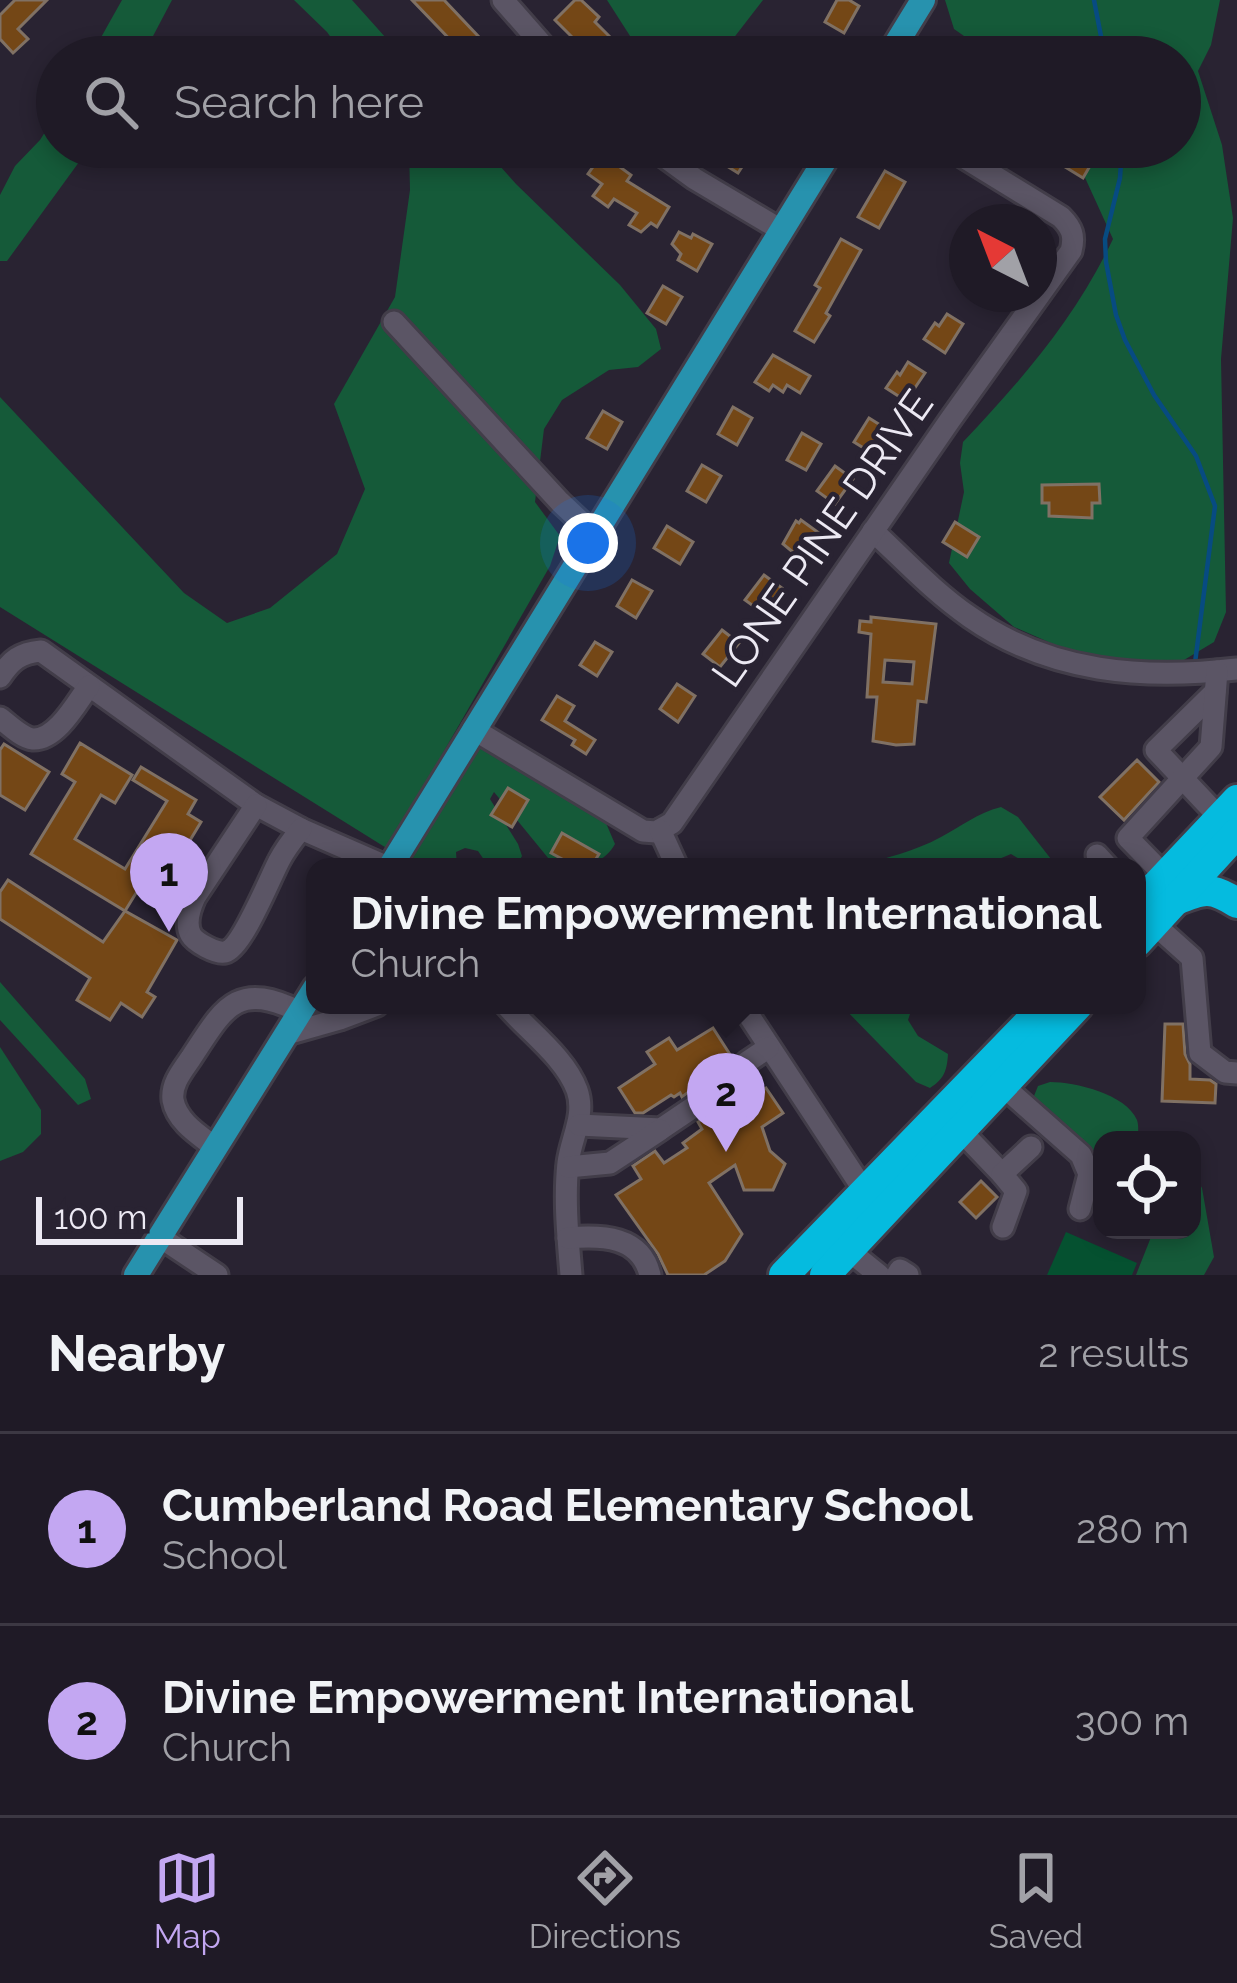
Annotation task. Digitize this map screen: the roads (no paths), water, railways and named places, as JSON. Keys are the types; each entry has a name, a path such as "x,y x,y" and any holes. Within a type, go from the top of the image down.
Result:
{"highway":[{"path":"1146,920 1231,817"},
{"path":"1171,889 1222,893 1237,903"},
{"path":"825,1275 960,1130 1039,1014"},
{"path":"784,1275 865,1192 1067,1014"},
{"path":"802,1275 865,1207 865,1192"}],"main road":[{"path":"901,36 923,0"},
{"path":"394,858 820,168"},
{"path":"136,1275 306,1002"}],"street":[{"path":"503,0 535,36"},
{"path":"680,168 781,230"},
{"name":"LONE PINE DRIVE","path":"660,830 672,824 950,420 1067,260 1074,239 1070,226 981,168"},
{"path":"394,322 594,534"},
{"path":"873,531 962,611 1030,649 1130,674 1223,677"},
{"path":"0,677 10,661 40,651 256,806 368,858"},
{"path":"1145,858 1128,838 1210,747 1223,677"},
{"path":"1223,677 1156,750 1231,817"},
{"path":"0,718 37,739 56,728 89,686"},
{"path":"473,729 634,827 660,830 673,858"},
{"path":"256,806 206,878 190,910 191,936 210,948 225,952 239,938 278,862 301,829"},
{"path":"1146,859 1171,889"},
{"path":"1146,926 1192,958 1200,1053 1225,1072 1237,1073"},
{"path":"216,1148 179,1117 172,1097 176,1080 220,1013 256,997 279,1001 293,1023 353,1014"},
{"path":"514,1014 571,1076 580,1096 579,1125 568,1166 571,1275"},
{"path":"747,1014 865,1192"},
{"path":"568,1166 610,1162 732,1081 747,1062 768,1048"},
{"path":"993,1077 1081,1155 1089,1174 1080,1209"},
{"path":"579,1125 661,1129"},
{"path":"960,1130 1016,1191 1003,1227"},
{"path":"1002,1174 1031,1147"},
{"path":"160,1237 218,1275"},
{"path":"568,1238 614,1238 641,1253 650,1275"},
{"path":"614,1238 640,1275"},
{"path":"848,1250 879,1275"},
{"path":"897,1275 900,1270 908,1275"}],"waterway":[{"path":"1094,0 1101,36"},
{"path":"1121,168 1105,239 1116,315 1154,395 1196,456 1215,506 1195,663"}],"place":[{"name":"Cumberland Road Elementary School","path":"169,932"},
{"name":"Divine Empowerment International","path":"726,1152"}]}
